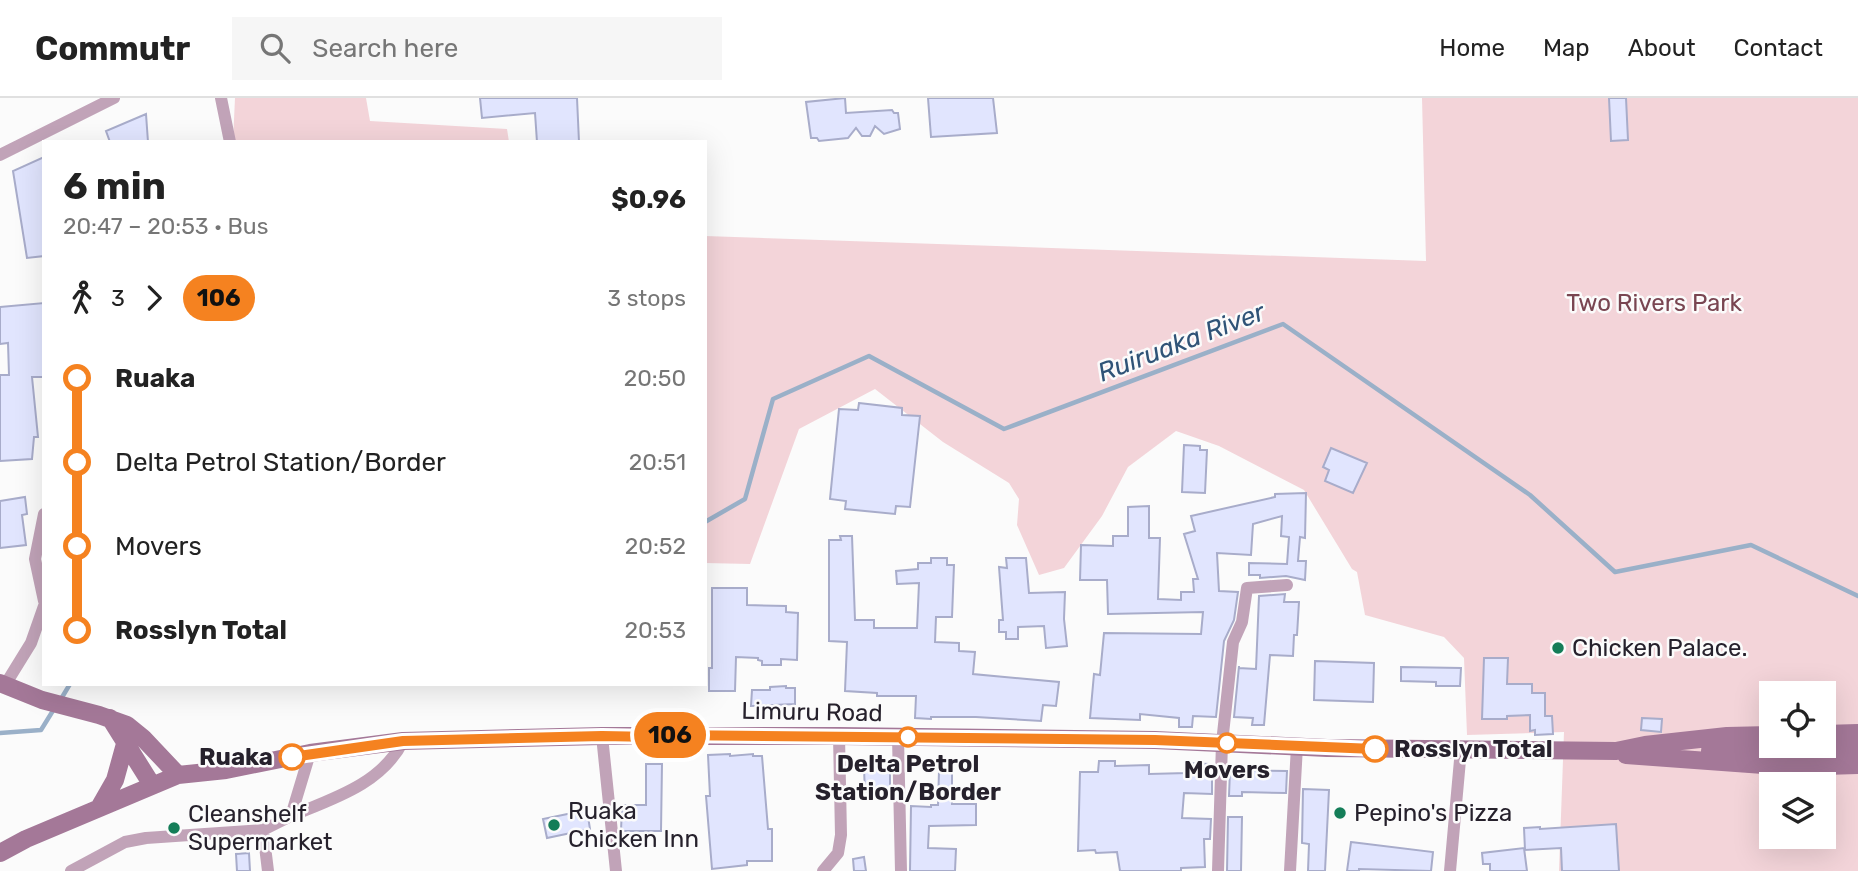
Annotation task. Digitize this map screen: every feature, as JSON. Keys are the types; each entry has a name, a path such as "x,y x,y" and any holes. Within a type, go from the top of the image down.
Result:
{"main road":[{"path":"3,684 42,700 110,718 127,726 143,738 178,775"},
{"path":"110,718 152,785"},
{"path":"1836,734 1858,733"},
{"name":"Limuru Road","path":"1621,750 1727,736 1759,735"},
{"name":"Limuru Road","path":"0,853 26,839 178,775 226,770 310,753 403,741 602,736 839,736 1155,740 1461,749 1858,748"},
{"path":"99,808 115,780 125,744"},
{"name":"Limuru Road","path":"1621,750 1626,755 1790,767 1858,775"},
{"name":"Limuru Road","path":"1790,767 1858,765"}],"street":[{"path":"0,155 114,98"},
{"path":"220,98 230,140"},
{"path":"42,524 35,559 42,592"},
{"path":"1218,871 1222,743 1233,642 1242,622 1247,588 1287,585"},
{"path":"3,684 31,643 42,612"},
{"path":"602,736 616,871"},
{"path":"823,871 838,853 841,835 839,736"},
{"path":"898,737 901,871"},
{"path":"71,871 125,842 146,838 263,830 368,781 387,765 403,741"},
{"path":"1290,871 1297,746"},
{"path":"1450,871 1461,749"},
{"path":"291,816 310,753"},
{"path":"263,830 268,871"}],"green space":[{"path":"235,98 366,98 370,121 507,129 509,140 233,140"},
{"name":"Two Rivers Park","path":"1422,98 1858,98 1858,871 1559,871 1564,732 1467,735 1464,658 1444,637 1365,615 1357,572 1352,569 1304,490 1219,446 1176,431 1128,467 1102,516 1064,568 1039,575 1017,525 1019,499 1009,483 943,442 875,389 799,429 750,564 707,563 707,236 1426,261"}],"building":[{"path":"480,98 577,98 579,140 537,140 535,113 482,118"},
{"path":"845,98 846,113 892,110 898,113 900,129 884,134 875,126 870,136 862,136 856,128 848,138 819,141 817,138 811,138 806,102"},
{"path":"928,98 993,98 997,133 931,137"},
{"path":"1609,98 1626,98 1628,140 1611,141"},
{"path":"146,114 148,140 109,140 106,131"},
{"path":"42,158 42,256 27,258 13,171"},
{"path":"42,303 42,377 32,377 38,437 34,437 32,459 0,461 0,375 9,375 8,343 0,344 0,307"},
{"path":"859,403 902,408 902,415 920,416 910,507 896,506 895,514 845,509 846,501 830,499 839,409 858,410"},
{"path":"1184,445 1200,446 1200,450 1207,450 1205,493 1182,492"},
{"path":"1331,448 1367,463 1353,493 1325,481 1329,470 1323,467"},
{"path":"1306,493 1305,538 1300,537 1298,561 1306,561 1305,580 1286,576 1260,578 1260,575 1249,575 1249,563 1287,564 1289,537 1281,536 1282,516 1253,524 1251,555 1217,553 1219,591 1238,592 1234,620 1224,641 1216,717 1193,716 1192,727 1179,727 1179,718 1140,714 1140,720 1090,718 1094,674 1100,675 1104,633 1201,634 1203,612 1108,614 1107,580 1080,580 1081,545 1113,546 1113,536 1128,536 1128,507 1149,506 1149,538 1160,538 1158,599 1181,600 1181,592 1194,592 1193,579 1198,579 1184,534 1195,531 1191,516 1275,497 1275,494"},
{"path":"25,497 27,514 22,515 26,545 0,548 0,501"},
{"path":"840,536 852,536 855,620 874,620 874,628 917,628 919,583 897,584 896,571 918,569 918,563 931,563 931,558 947,558 947,565 954,565 952,617 936,617 935,642 959,643 959,651 975,652 973,674 1059,682 1056,706 1043,705 1041,721 976,717 915,718 916,696 877,696 877,693 845,691 847,642 829,641 829,540 841,540"},
{"path":"1006,558 1026,558 1029,593 1065,592 1067,646 1046,648 1044,626 1018,627 1018,639 1006,639 1006,632 999,632 999,620 1003,620 999,567 1007,568"},
{"path":"712,588 747,588 747,605 786,606 786,612 798,613 797,660 781,659 781,665 762,665 758,658 736,657 735,691 709,691 709,668 712,668"},
{"path":"1285,594 1284,602 1299,602 1293,656 1270,655 1264,725 1252,725 1253,718 1234,717 1239,666 1256,669 1259,596"},
{"path":"1484,658 1508,658 1507,684 1532,684 1532,693 1545,693 1545,716 1552,716 1553,734 1535,735 1535,730 1530,731 1530,715 1482,719"},
{"path":"1315,661 1374,663 1373,702 1314,700"},
{"path":"1401,667 1461,668 1460,686 1401,681"},
{"path":"770,687 795,688 795,704 751,706 752,690 770,690"},
{"path":"1642,718 1662,719 1661,732 1641,730"},
{"path":"708,755 762,756 768,829 772,829 772,861 747,861 747,865 712,869 706,796 710,796"},
{"path":"1099,761 1115,761 1115,766 1149,765 1149,774 1187,773 1188,763 1209,764 1209,769 1212,769 1212,794 1184,793 1182,818 1211,819 1210,839 1204,839 1205,867 1181,868 1181,871 1120,871 1117,852 1078,851 1080,772 1098,772"},
{"path":"646,764 662,764 661,831 621,831 622,805 646,805"},
{"path":"890,768 890,792 865,792 864,769"},
{"path":"1230,770 1287,771 1286,793 1242,792 1242,796 1229,796"},
{"path":"939,771 952,771 952,804 976,804 976,825 929,826 928,848 956,849 955,871 910,871 911,806 938,805"},
{"path":"1303,789 1329,790 1325,871 1308,871 1309,844 1302,843"},
{"path":"587,810 590,829 547,838 543,819"},
{"path":"1228,817 1242,817 1241,871 1227,871"},
{"path":"1616,824 1619,871 1562,871 1561,848 1525,850 1524,828"},
{"path":"1351,842 1433,852 1431,871 1347,871"},
{"path":"1524,848 1527,871 1490,871 1490,864 1483,864 1482,853"},
{"path":"249,853 250,871 237,871 236,854"},
{"path":"864,857 866,871 854,871 853,859"}],"waterway":[{"name":"Ruiruaka River","path":"707,521 745,499 773,399 869,356 1004,429 1283,324 1530,495 1615,572 1751,545 1858,596"},
{"name":"Ruiruaka River","path":"61,699 69,686"},
{"name":"Ruiruaka River","path":"0,733 41,730 54,709"}],"bus line":[{"name":"106","path":"292,757 403,741 669,735 1121,739 1375,749"}],"place":[{"name":"Chicken Palace.","path":"1558,648"},
{"name":"Delta Petrol Station/Border","path":"908,737"},
{"name":"Movers","path":"1227,743"},
{"name":"Rosslyn Total","path":"1375,749"},
{"name":"Ruaka","path":"292,757"},
{"name":"Pepino's Pizza","path":"1340,813"},
{"name":"Ruaka Chicken Inn","path":"554,825"},
{"name":"Cleanshelf Supermarket","path":"174,828"}]}
